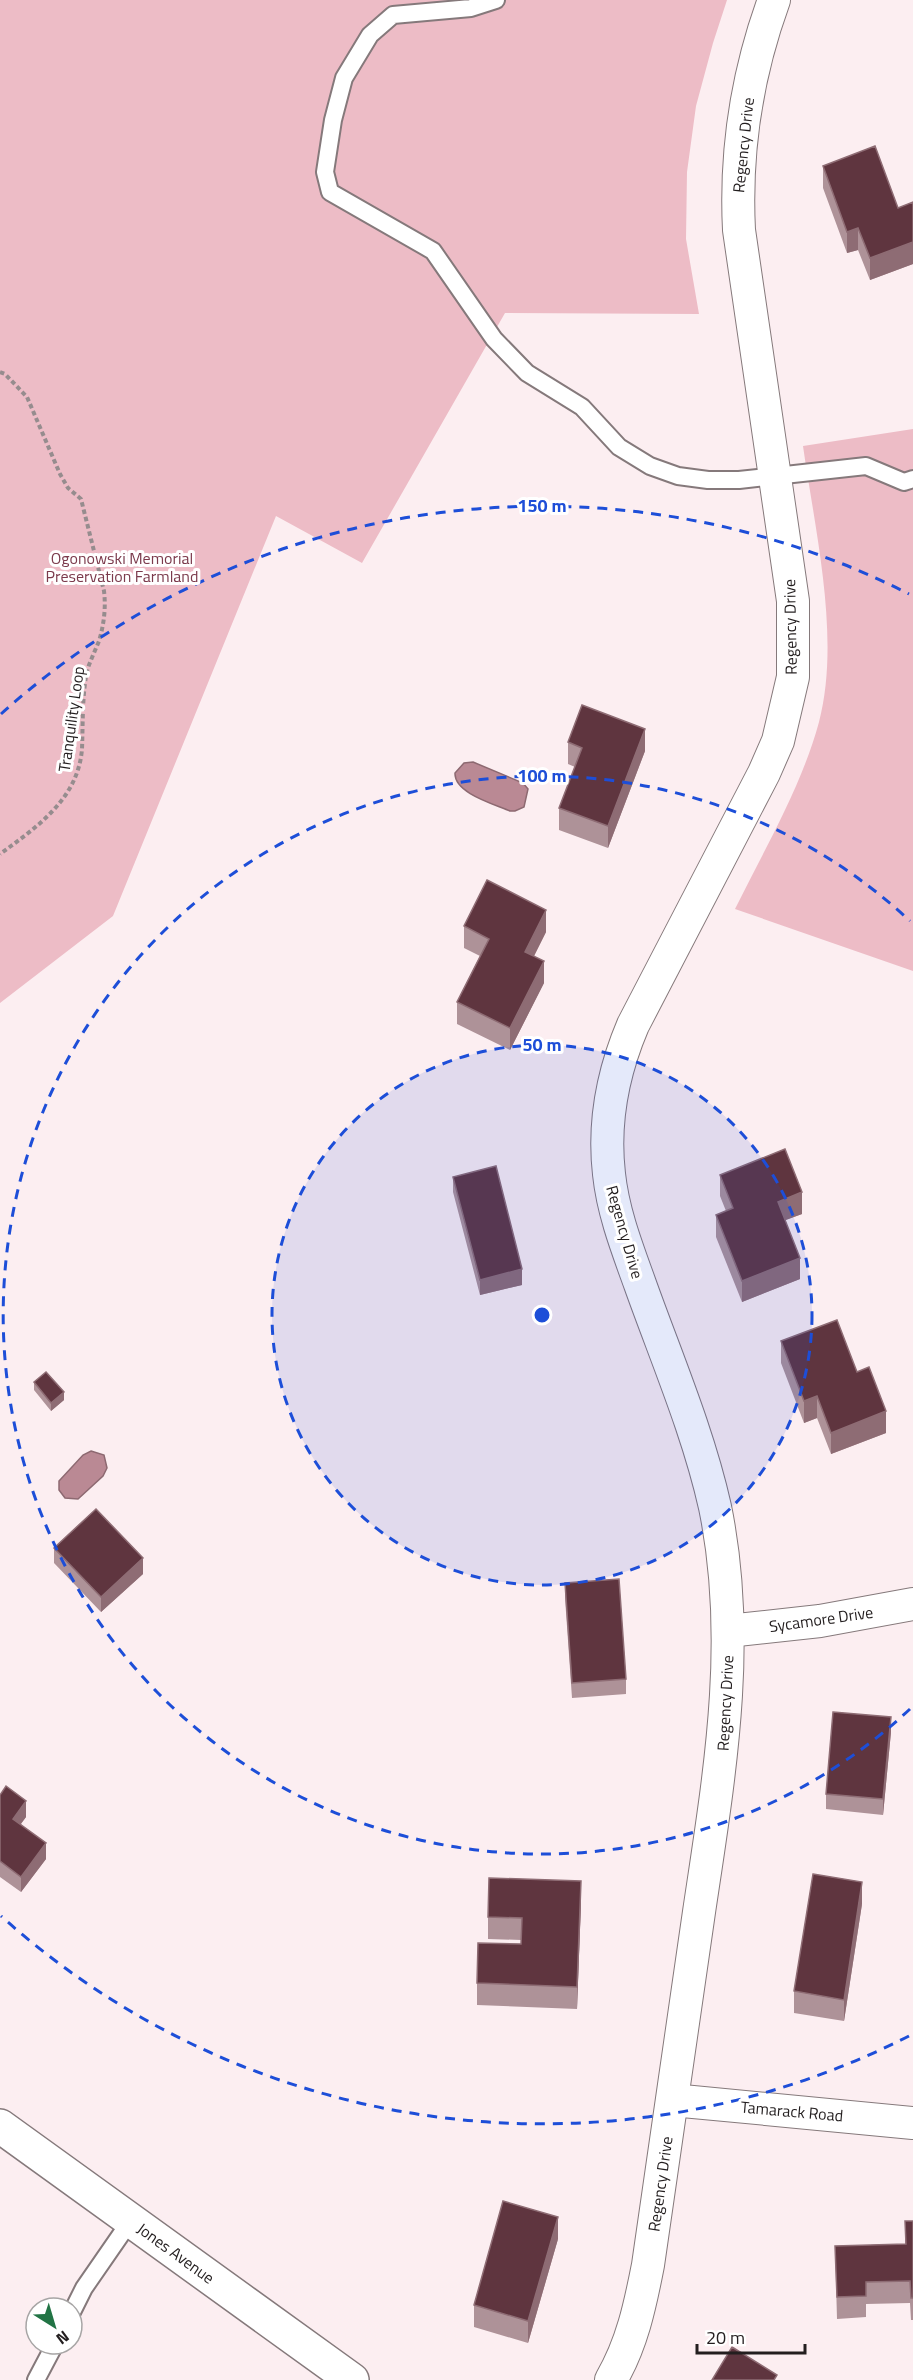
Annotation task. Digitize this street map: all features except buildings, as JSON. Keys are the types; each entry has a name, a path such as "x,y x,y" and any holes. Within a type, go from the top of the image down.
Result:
{"street":[{"name":"Regency Drive","path":"611,2380 634,2331 642,2299 721,1759 728,1631 725,1567 714,1505 696,1441 622,1234 614,1204 607,1145 609,1114 621,1053 646,997 764,773 778,741 793,677 793,601 739,230 737,189 746,102 755,60 774,0"},
{"name":"Sycamore Drive","path":"728,1631 820,1621 913,1604"},
{"name":"Tamarack Road","path":"672,2100 913,2123"},
{"name":"Jones Avenue","path":"0,2126 352,2380"}],"lane":[{"path":"496,0 471,8 393,15 370,34 344,78 333,120 325,172 330,192 433,251 494,339 527,373 582,407 619,447 650,466 678,477 708,480 739,480 775,474 866,466 904,482 913,479"},
{"path":"80,2296 131,2220"},
{"path":"36,2380 49,2356"}],"path":[{"name":"Tranquility Loop","path":"0,372 5,374 27,397 60,474 68,488 81,499 104,591 105,605 99,640 87,670 77,776 61,801 42,822 0,854"}],"green space":[{"name":"Ogonowski Memorial Preservation Farmland","path":"0,0 727,0 696,106 687,172 686,239 699,314 505,313 362,563 276,516 113,916 0,1003"},
{"path":"913,429 913,971 735,909 782,817 802,770 819,722 825,690 827,620 824,584 803,446"}],"shaded area":[{"path":"473,762 523,783 528,789 524,807 510,811 476,797 461,786 456,780 455,773 464,763"},
{"path":"91,1451 104,1455 107,1468 103,1476 78,1499 65,1498 59,1490 59,1481 83,1455"}]}
